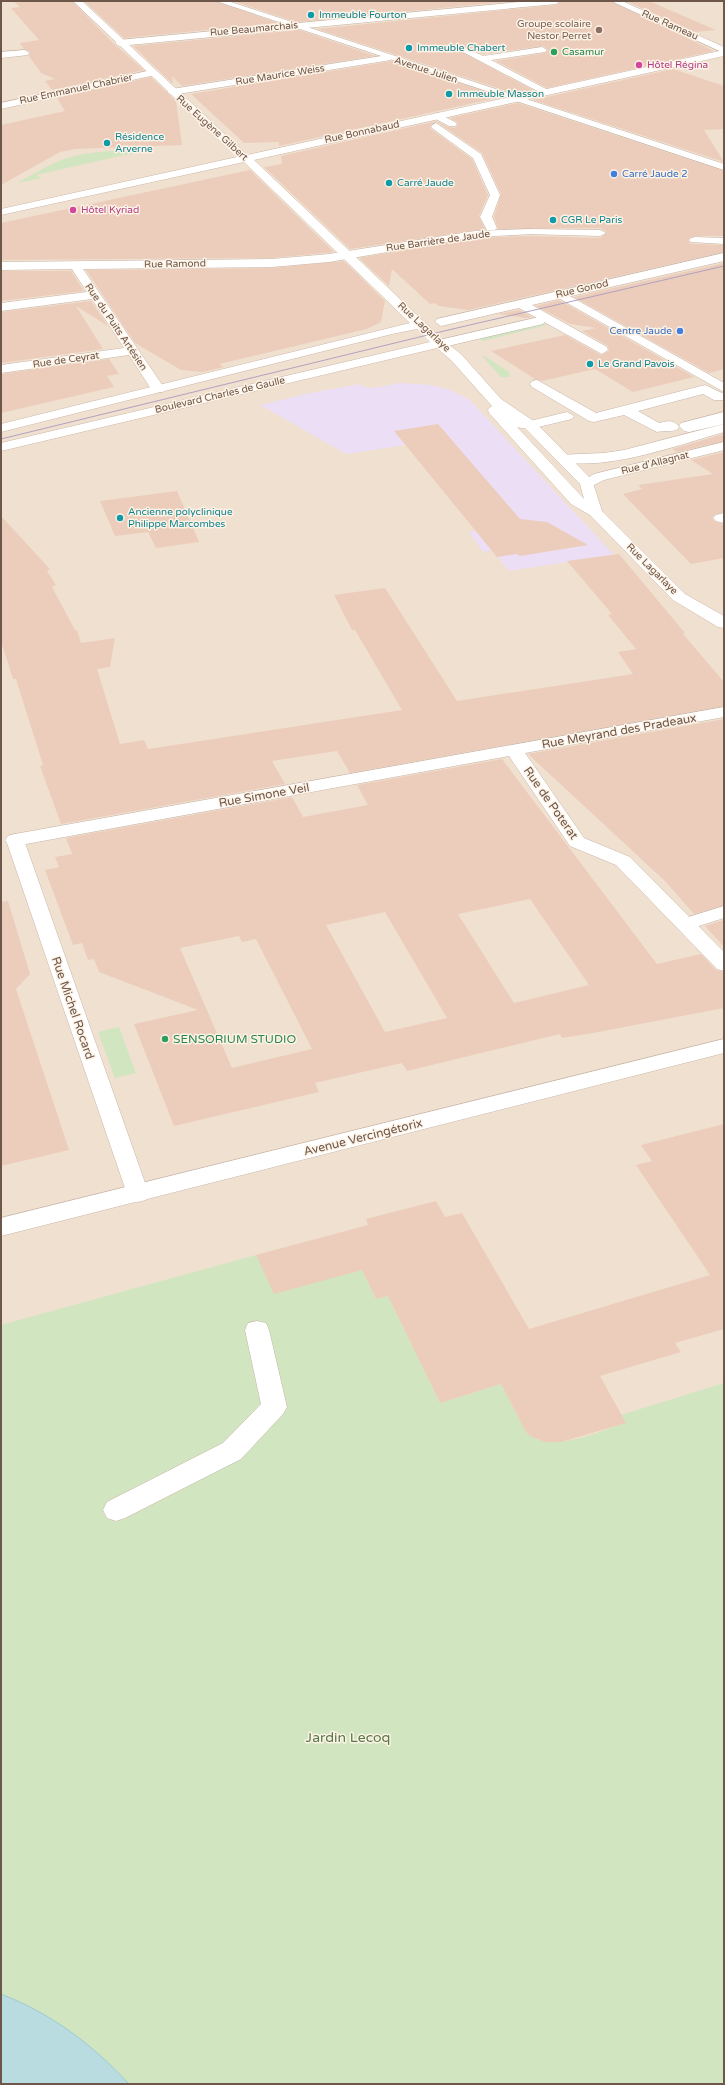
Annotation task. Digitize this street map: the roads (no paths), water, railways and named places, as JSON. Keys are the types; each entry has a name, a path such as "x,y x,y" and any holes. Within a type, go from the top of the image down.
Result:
{"street":[{"name":"Rue Eugène Gilbert","path":"76,1 172,92 243,157 256,166 349,255"},
{"name":"Avenue Julien","path":"220,1 388,58 724,168"},
{"name":"Rue Beaumarchais","path":"119,42 556,1"},
{"name":"Rue Rameau","path":"616,1 724,50"},
{"path":"481,59 542,50"},
{"path":"466,51 545,92"},
{"name":"Rue Bonnabaud","path":"1,212 243,157 436,121 545,92 724,54"},
{"name":"Rue Maurice Weiss","path":"172,92 388,58"},
{"name":"Rue Emmanuel Chabrier","path":"1,106 152,73"},
{"path":"436,121 477,156 495,195 486,217 491,228"},
{"name":"Rue Barrière de Jaude","path":"349,255 475,234 526,230 600,233"},
{"path":"695,240 724,240"},
{"name":"Rue Ramond","path":"1,266 272,263 349,255"},
{"name":"Rue Lagarlaye","path":"349,255 438,344 456,358 532,452 576,501 595,512 678,596 721,619"},
{"name":"Rue Gonod","path":"441,322 724,257"},
{"name":"Rue du Puits Artésien","path":"74,265 158,389"},
{"path":"1,307 94,295"},
{"name":"Rue Gonod","path":"457,333 539,317 558,309 599,300"},
{"path":"520,303 539,317 602,350"},
{"name":"Boulevard Charles de Gaulle","path":"1,428 392,330 420,325"},
{"name":"Boulevard Charles de Gaulle","path":"1,447 438,344"},
{"name":"Rue de Ceyrat","path":"1,369 132,351"},
{"path":"537,384 594,418 705,389 722,392"},
{"path":"687,394 723,417"},
{"name":"Rue Lagarlaye","path":"496,407 530,425 577,472 590,478 595,512"},
{"path":"626,410 657,428 674,429 723,417"},
{"name":"Rue Meyrand des Pradeaux","path":"514,750 724,712"},
{"name":"Rue Simone Veil","path":"14,840 514,750"},
{"name":"Rue de Poterat","path":"514,750 577,842 586,847 624,861 724,964"},
{"name":"Avenue Vercingétorix","path":"1,1227 134,1185 724,1046"}],"lane":[{"path":"1,55 25,53"},
{"path":"436,121 452,124"},
{"path":"559,294 722,392"},
{"path":"438,344 466,339 539,317"},
{"path":"530,425 567,416"},
{"path":"563,458 596,460 724,428"},
{"name":"Rue d'Allagnat","path":"590,478 599,478 724,446"},
{"path":"590,478 672,451"},
{"path":"532,452 560,469 577,472"},
{"name":"Rue Michel Rocard","path":"14,840 134,1185"},
{"path":"686,924 724,912"},
{"path":"116,1510 232,1451 274,1407 257,1330"}],"water":[{"path":"1,1994 37,2011 86,2043 129,2084 1,2084"}],"tram line":[{"path":"1,439 444,331 724,266"}],"place":[{"name":"Immeuble Fourton","path":"311,15"},
{"name":"Groupe scolaire Nestor Perret","path":"599,30"},
{"name":"Immeuble Chabert","path":"409,48"},
{"name":"Casamur","path":"554,52"},
{"name":"Hôtel Régina","path":"639,65"},
{"name":"Immeuble Masson","path":"449,94"},
{"name":"Résidence Arverne","path":"107,143"},
{"name":"Carré Jaude 2","path":"614,174"},
{"name":"Carré Jaude","path":"389,183"},
{"name":"Hôtel Kyriad","path":"73,210"},
{"name":"CGR Le Paris","path":"553,220"},
{"name":"Centre Jaude","path":"680,331"},
{"name":"Le Grand Pavois","path":"590,364"},
{"name":"Ancienne polyclinique Philippe Marcombes","path":"120,518"},
{"name":"SENSORIUM STUDIO","path":"165,1039"}],"park label":[{"name":"Jardin Lecoq","path":"348,1737"}]}
